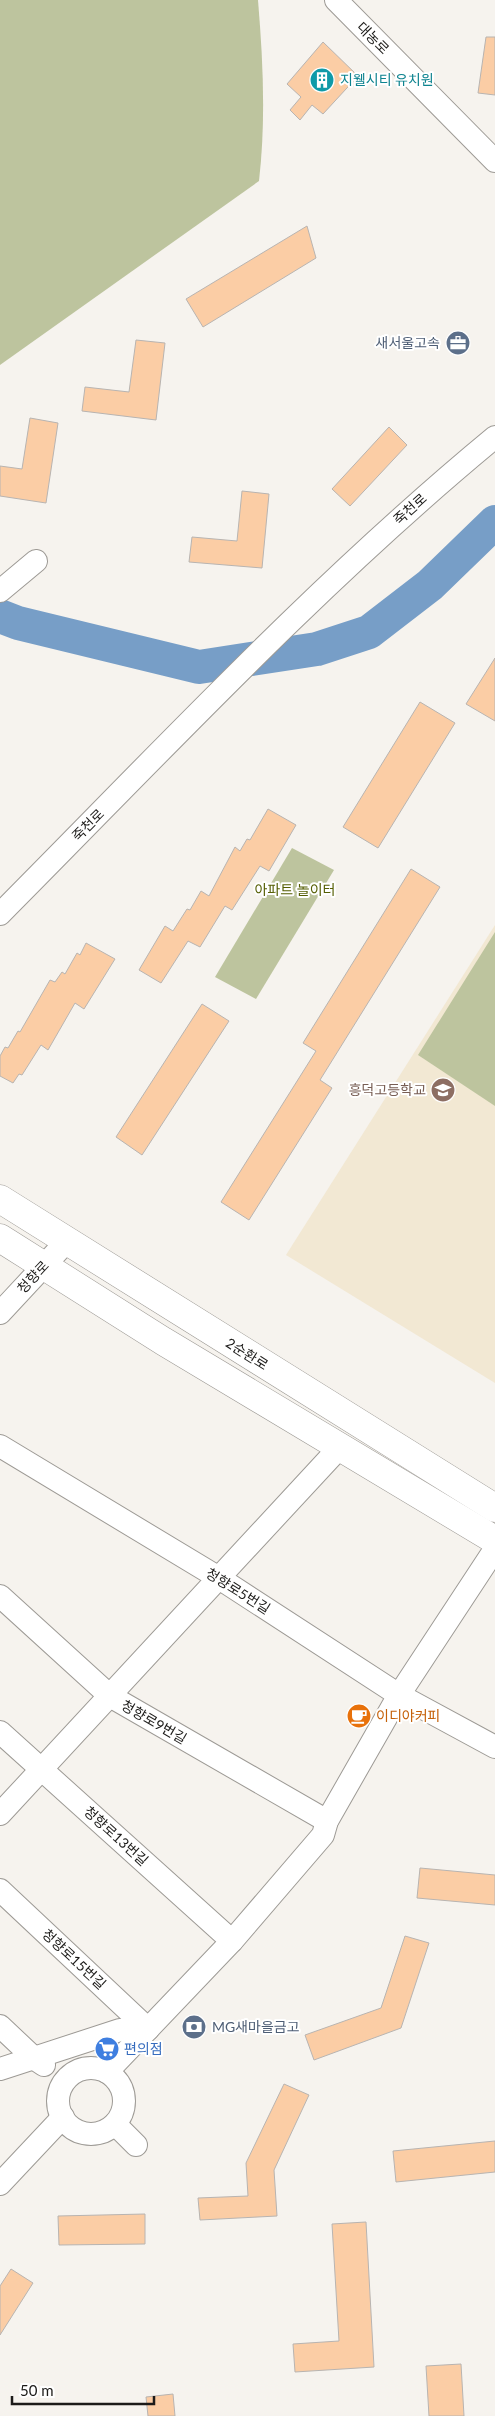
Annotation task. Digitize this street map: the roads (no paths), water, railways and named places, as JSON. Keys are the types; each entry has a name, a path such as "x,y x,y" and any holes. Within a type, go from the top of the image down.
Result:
{"main road":[{"name":"2순환로","path":"0,1199 495,1508"},
{"path":"0,1238 163,1341 495,1540"}],"street":[{"name":"대농로","path":"336,0 495,161"},
{"name":"죽천로","path":"0,914 328,584 426,494 495,437"},
{"path":"7,586 36,561"},
{"name":"청향로","path":"0,1312 67,1241"},
{"name":"청향로5번길","path":"0,1446 218,1578 399,1694 489,1738"},
{"path":"0,1814 340,1447"},
{"path":"107,2072 232,1941 323,1835 327,1821 399,1694 495,1549"},
{"name":"청향로9번길","path":"0,1596 110,1696 327,1821"},
{"name":"청향로13번길","path":"0,1732 232,1941"},
{"name":"청향로15번길","path":"0,1890 148,2029"},
{"path":"0,2026 35,2059 67,2078"},
{"path":"0,2069 120,2030 148,2029"},
{"path":"93,2068 107,2072 120,2084 124,2094 124,2105 114,2124 106,2130 95,2133 84,2133 74,2129 63,2117 58,2096 59,2091 67,2078 82,2069 93,2068"},
{"path":"0,2184 63,2117"},
{"path":"114,2124 136,2144"}],"waterway":[{"path":"0,616 18,623 199,667 317,649 369,632 430,585 495,522"}],"place":[{"name":"지웰시티 유치원","path":"322,80"},
{"name":"새서울고속","path":"458,343"},
{"name":"흥덕고등학교","path":"443,1090"},
{"name":"이디야커피","path":"359,1716"},
{"name":"MG새마을금고","path":"194,2027"},
{"name":"편의점","path":"107,2049"}],"park label":[{"name":"아파트 놀이터","path":"295,890"}]}
